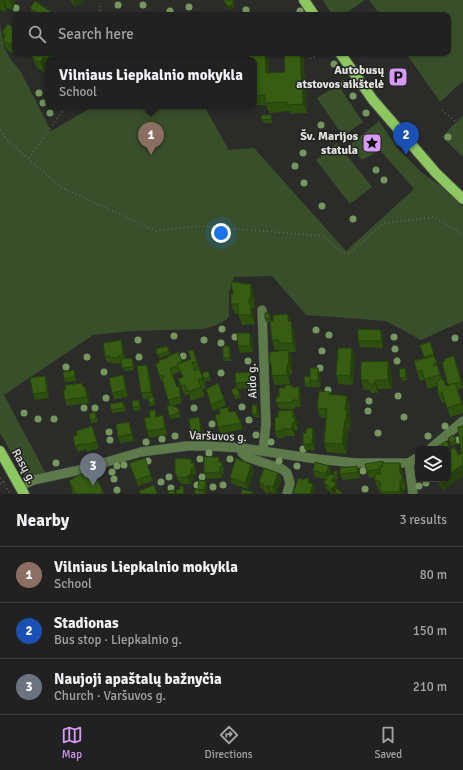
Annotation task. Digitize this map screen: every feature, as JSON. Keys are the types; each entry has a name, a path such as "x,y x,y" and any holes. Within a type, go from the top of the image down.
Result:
{"main road":[{"path":"304,0 312,12"},
{"path":"342,56 373,100 436,173 463,199"},
{"name":"Rasų g.","path":"0,451 22,490"}],"street":[{"name":"Aido g.","path":"262,310 266,424 263,450"},
{"path":"434,446 463,421"},
{"name":"Varšuvos g.","path":"22,490 34,480 159,449 187,446 263,450 317,459 356,463 409,463"},
{"path":"241,448 242,453 247,457 282,469 287,473 290,483 287,494"},
{"path":"413,494 409,463 415,459"}],"path":[{"path":"100,12 101,3"},
{"path":"310,58 316,56"},
{"path":"28,159 64,109"},
{"path":"442,110 456,122"},
{"path":"0,130 9,142 61,187 156,231 201,226 324,236 342,253 349,254 384,223 434,217 463,234"},
{"path":"0,478 10,494"}],"green space":[{"path":"323,0 365,0 347,12 330,12"},
{"path":"369,0 463,0 463,81 440,102 408,56 451,56 451,12 378,12"},
{"path":"0,24 4,47 11,60 21,72 51,131 89,109 206,109 229,150 254,148 346,251 414,189 380,150 362,160 349,146 379,121 399,150 420,171 442,187 463,207 463,321 421,340 386,321 306,315 272,276 234,277 229,292 229,316 226,320 217,325 203,329 132,331 93,335 4,395 45,472 26,479 0,433"},
{"path":"338,85 363,122 343,136 317,98"},
{"path":"463,115 463,157 442,137"},
{"path":"337,143 372,187 350,204 316,160"}],"building":[{"path":"223,0 232,0 234,3 228,7"},
{"path":"35,1 52,12 36,12 30,8"},
{"path":"8,24 12,27 11,45 3,40 6,34 2,32"},
{"path":"33,56 49,56 44,57 40,62 32,58"},
{"path":"265,56 266,73 285,72 284,56 300,56 303,104 288,105 287,102 265,103 265,95 257,96 257,57 249,57"},
{"path":"261,115 271,115 271,119 262,120"},
{"path":"231,282 251,284 251,298 249,298 249,304 251,304 251,315 238,315 238,304 231,304 231,294 233,294"},
{"path":"265,313 269,313 270,318 265,319"},
{"path":"288,314 288,321 291,321 293,343 279,343 279,340 272,340 270,321 273,321 273,315"},
{"path":"358,329 381,330 381,341 358,341"},
{"path":"237,333 250,333 250,346 238,346"},
{"path":"121,340 123,354 119,355 119,357 110,358 110,356 105,356 103,343"},
{"path":"430,342 434,354 424,357 420,345"},
{"path":"167,346 169,351 157,355 156,349"},
{"path":"223,346 229,346 230,358 223,358"},
{"path":"338,348 352,348 350,376 336,375"},
{"path":"193,350 197,362 192,362 195,371 199,369 203,378 198,380 201,387 188,392 185,385 181,386 178,379 183,377 177,364 191,359 188,351"},
{"path":"288,350 289,365 287,365 287,375 272,376 271,362 269,362 270,352"},
{"path":"178,352 182,361 170,369 177,387 179,386 180,397 168,400 162,378 164,378 163,375 159,376 156,363 159,363 159,360 167,358"},
{"path":"434,356 437,363 433,364 434,366 437,365 440,375 424,379 422,370 417,372 414,361"},
{"path":"454,356 461,382 448,385 442,362 445,361 444,359"},
{"path":"132,358 133,367 122,368 121,359"},
{"path":"388,361 388,380 375,380 375,384 368,384 368,380 361,380 361,362"},
{"path":"147,365 151,392 141,393 137,366"},
{"path":"310,368 318,368 318,381 310,381"},
{"path":"405,368 406,377 400,378 399,369"},
{"path":"74,370 75,377 64,379 63,372"},
{"path":"208,371 210,377 204,379 202,373"},
{"path":"251,372 251,382 236,383 235,373"},
{"path":"123,375 126,390 112,393 109,378"},
{"path":"45,376 47,392 33,394 30,378"},
{"path":"310,376 310,383 305,384 304,377"},
{"path":"443,379 446,386 455,383 462,403 447,408 442,392 438,394 437,381"},
{"path":"82,383 83,387 85,387 87,397 65,400 63,390 66,390 65,385"},
{"path":"218,383 224,399 211,405 206,389"},
{"path":"285,385 299,387 299,400 293,400 293,402 276,402 276,397 279,397 279,388 285,388"},
{"path":"236,387 240,394 235,397 231,390"},
{"path":"319,391 347,396 345,410 347,410 346,420 342,444 324,443 327,409 317,408"},
{"path":"148,397 154,397 154,402 149,403"},
{"path":"139,400 140,407 133,407 132,401"},
{"path":"123,402 124,408 111,410 110,404"},
{"path":"171,405 178,408 179,413 169,416 167,406"},
{"path":"252,405 257,405 257,414 252,414"},
{"path":"228,407 229,412 235,411 241,423 218,427 215,415 220,414 219,409"},
{"path":"155,410 156,417 163,415 165,428 147,431 144,418 150,417 149,411"},
{"path":"293,410 295,423 292,423 292,429 275,431 275,417 278,417 278,411"},
{"path":"95,412 96,419 90,420 89,414"},
{"path":"199,417 201,432 191,434 189,419"},
{"path":"129,422 132,434 118,437 116,424"},
{"path":"92,426 97,442 85,445 84,443 75,446 73,436 77,435 76,431"},
{"path":"463,426 463,451 461,452 458,427"},
{"path":"306,428 313,428 312,444 303,444 303,433 306,433"},
{"path":"453,435 456,440 451,443 448,438"},
{"path":"446,441 449,445 448,446 438,446"},
{"path":"454,447 459,455 463,452 463,464 451,473 451,450"},
{"path":"204,457 219,457 219,462 222,462 220,472 204,473"},
{"path":"145,458 151,475 136,480 129,463"},
{"path":"175,458 191,459 191,463 194,463 194,469 191,469 191,473 187,477 179,478 175,473"},
{"path":"236,458 251,465 245,483 230,477"},
{"path":"383,461 383,466 380,466 380,469 367,471 365,464"},
{"path":"315,462 329,466 326,473 313,471"},
{"path":"382,463 400,463 400,474 402,474 402,481 400,481 400,492 380,492 380,481 375,481 375,474 380,474 380,466 383,466"},
{"path":"357,466 358,472 340,474 340,468"},
{"path":"264,468 278,473 273,487 268,485 267,487 263,486 263,484 259,482"},
{"path":"89,469 94,470 98,477 96,478 102,489 102,493 76,494 69,481"},
{"path":"334,471 337,471 337,476 334,474"},
{"path":"333,474 335,476 331,480 336,484 331,489 324,482 328,478 325,476"},
{"path":"298,478 304,480 305,478 309,479 308,482 313,484 310,494 293,494"},
{"path":"199,480 206,481 204,490 198,489"},
{"path":"154,485 157,494 140,494 139,491"},
{"path":"180,486 183,486 184,494 176,494 176,490 180,489"},
{"path":"196,489 207,494 194,494"},
{"path":"242,489 253,492 253,494 241,494"},
{"path":"337,489 343,494 337,494 335,491"},
{"path":"174,490 175,494 169,494 168,491"}],"place":[{"name":"Autobusų atstovos aikštelė","path":"398,77"},
{"name":"Šv. Marijos statula","path":"372,143"},
{"name":"Vilniaus Liepkalnio mokykla","path":"151,155"},
{"name":"Stadionas","path":"406,155"},
{"name":"Naujoji apaštalų bažnyčia","path":"93,486"}]}
